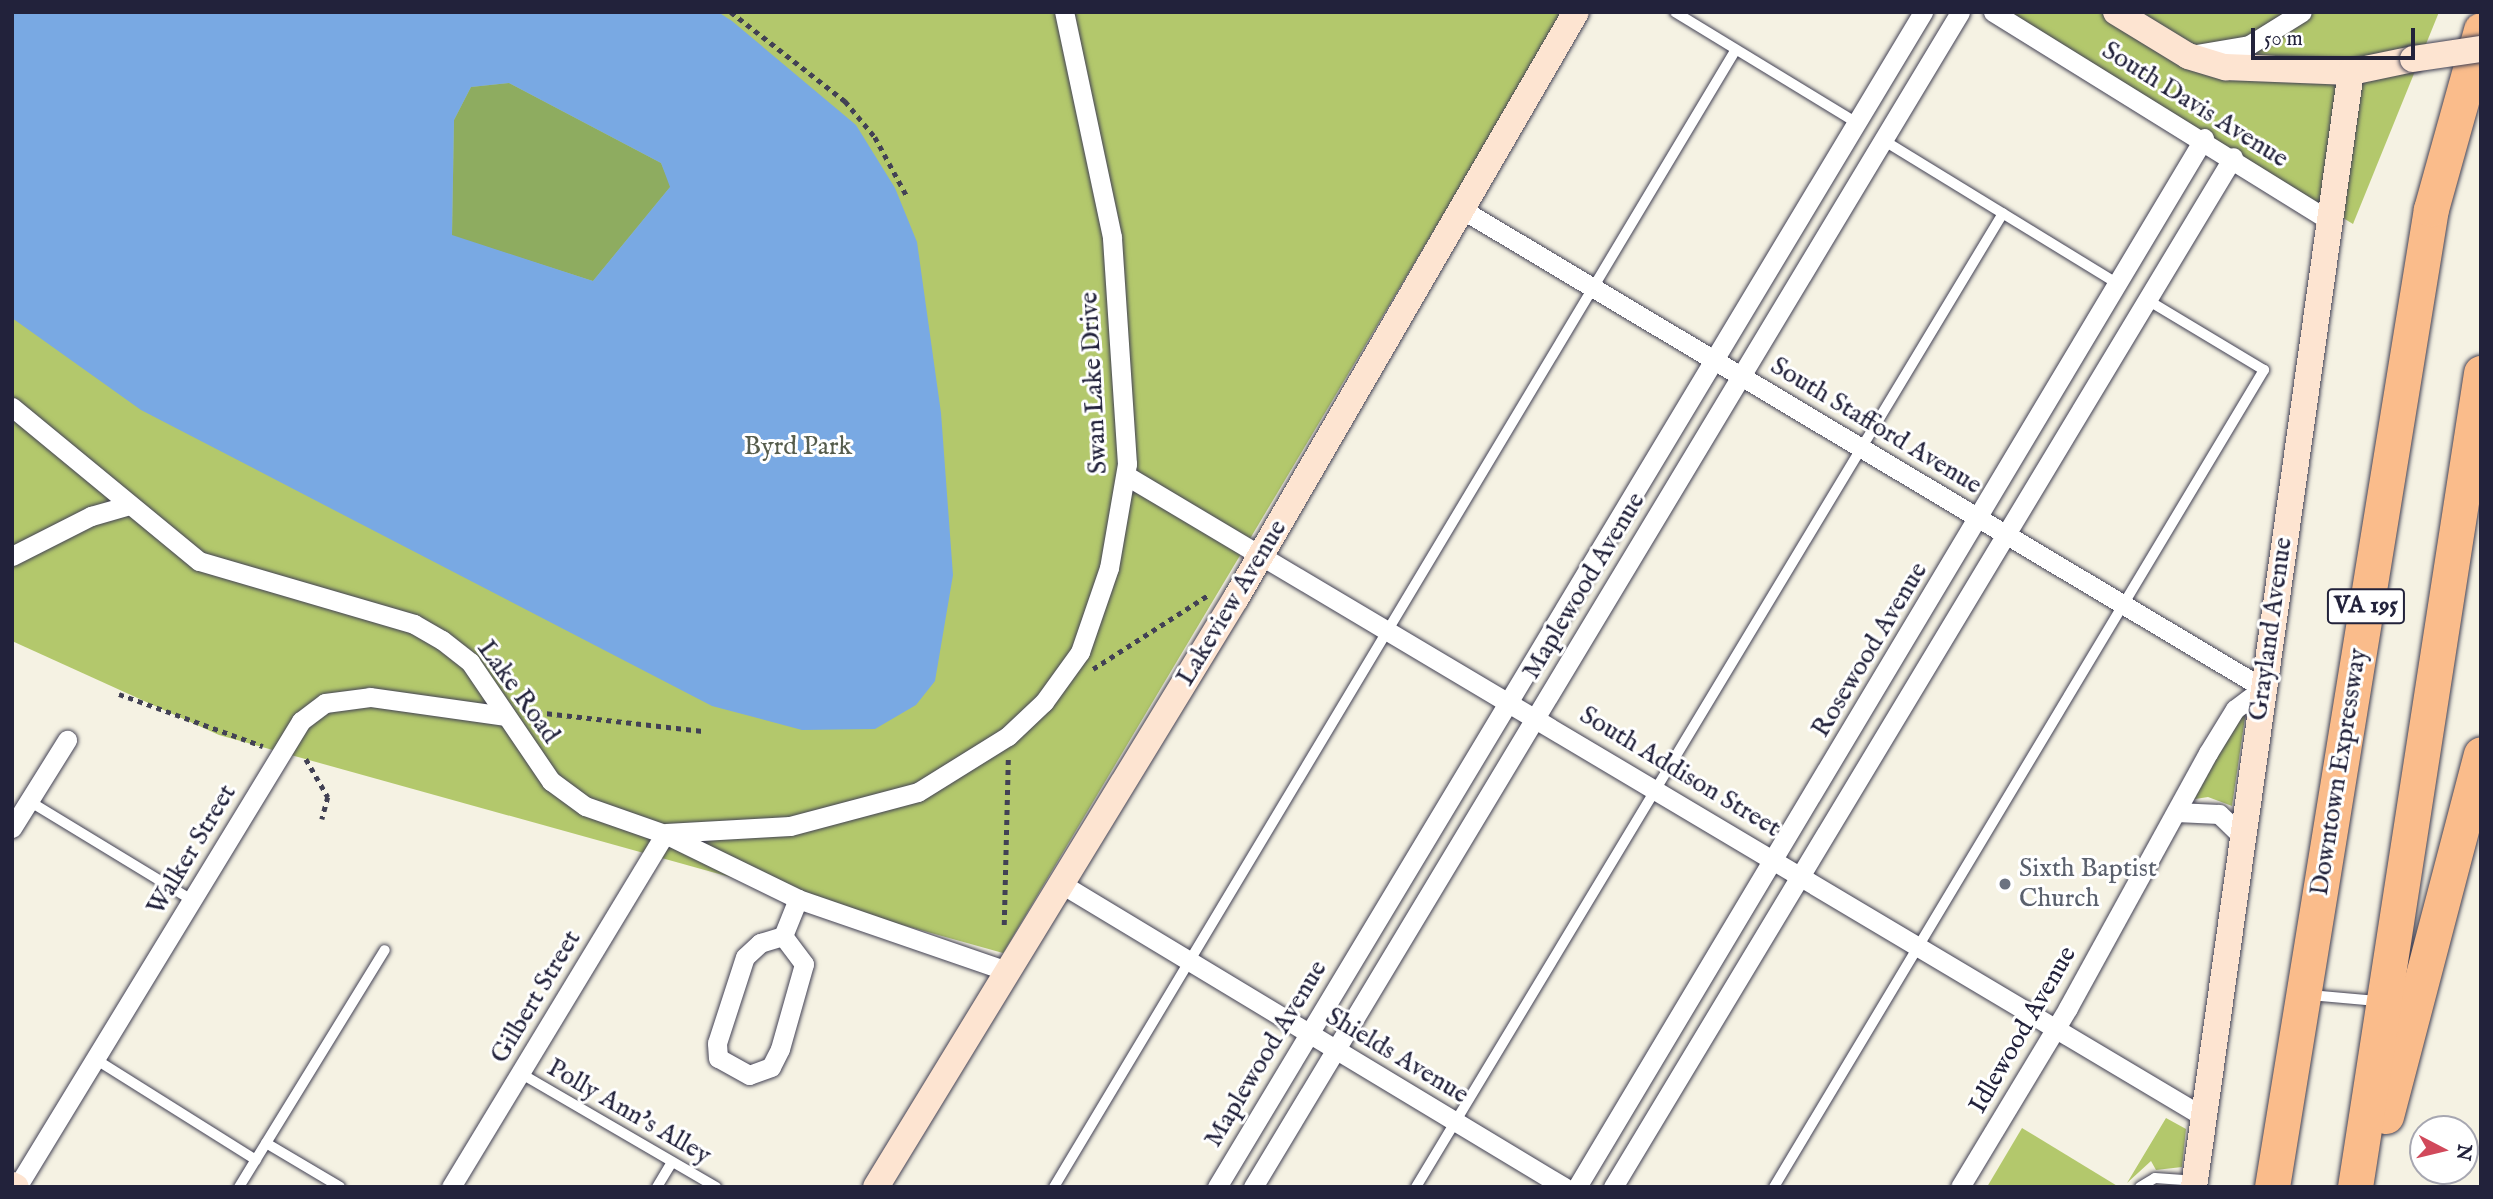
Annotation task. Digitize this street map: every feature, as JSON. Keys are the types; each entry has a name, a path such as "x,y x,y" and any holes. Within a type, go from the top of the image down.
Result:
{"highway":[{"name":"Downtown Expressway","path":"2272,1187 2431,209 2481,30"},
{"name":"VA 195","path":"2355,1187 2386,1002 2481,373"},
{"path":"2366,1187 2481,754"}],"street":[{"name":"Swan Lake Drive","path":"665,834 790,826 857,813 918,792 1008,736 1071,666 1109,568 1127,476 1112,237 1064,12"},
{"name":"Lakeview Avenue","path":"876,1187 1261,554 1576,12"},
{"name":"Maplewood Avenue","path":"1217,1187 1923,12"},
{"name":"Maplewood Avenue","path":"1253,1187 1960,12"},
{"name":"South Davis Avenue","path":"1993,12 2204,138 2332,222"},
{"path":"2116,12 2188,55 2258,71 2351,72 2481,49"},
{"path":"2188,55 2249,45 2302,12"},
{"name":"Grayland Avenue","path":"2194,1184 2263,688 2332,222 2351,72"},
{"name":"Rosewood Avenue","path":"1577,1187 1777,859 2204,138"},
{"name":"Rosewood Avenue","path":"1613,1187 1798,872 2233,157"},
{"name":"South Stafford Avenue","path":"1463,210 2263,688"},
{"name":"Lake Road","path":"12,407 83,459 126,506 199,561 414,624 470,662 551,781 584,806 665,834 798,899 1007,971"},
{"name":"South Addison Street","path":"1127,476 1920,944 2204,1117"},
{"path":"12,556 91,516 126,506"},
{"name":"Idlewood Avenue","path":"1960,1187 2057,1026 2235,709 2263,688"},
{"name":"Walker Street","path":"15,1186 301,721 325,703 370,697 503,712"},
{"path":"12,828 67,740"},
{"path":"2176,813 2219,814 2242,835"},
{"name":"Gilbert Street","path":"451,1187 665,834"},
{"name":"Shields Avenue","path":"1060,883 1564,1187"},
{"path":"783,936 798,899"},
{"path":"783,936 804,964 780,1049 771,1066 749,1075 718,1058 718,1043 745,957 760,943 783,936"}],"lane":[{"path":"1675,12 1857,123"},
{"path":"1054,1187 1735,51"},
{"path":"1883,140 2118,284"},
{"path":"1416,1187 2003,213"},
{"path":"1774,1187 2264,370 2146,299"},
{"path":"29,801 191,900"},
{"path":"239,1187 384,950"},
{"path":"2303,995 2386,1002"},
{"path":"95,1059 256,1160"},
{"name":"Polly Ann's Alley","path":"520,1073 716,1187"},
{"path":"267,1143 340,1187"},
{"path":"657,1187 672,1162"},
{"path":"2140,1187 2155,1178 2194,1184"}],"path":[{"path":"731,12 845,101 875,137 908,198"},
{"path":"1071,666 1086,674 1218,589"},
{"path":"119,694 267,748"},
{"path":"503,712 703,731"},
{"path":"1003,925 1008,736"},
{"path":"306,759 328,797 322,818"}],"green space":[{"name":"Byrd Park","path":"12,12 1564,12 1003,953 219,735 12,641"},
{"path":"2004,12 2439,12 2353,224"},
{"path":"509,83 661,163 671,186 593,281 452,236 454,120 471,87"},
{"path":"2247,704 2232,806 2208,797 2189,800"},
{"path":"2166,1118 2186,1129 2182,1167 2156,1170 2151,1161 2127,1183"},
{"path":"2022,1128 2119,1187 1987,1187"}],"water":[{"path":"12,12 718,12 856,125 895,188 917,242 941,413 953,575 935,681 916,705 875,729 802,730 712,706 141,410 12,318","holes":["509,83 661,163 670,187 593,281 452,235 454,120 471,87"]}],"place":[{"name":"Sixth Baptist Church","path":"2005,884"}]}
